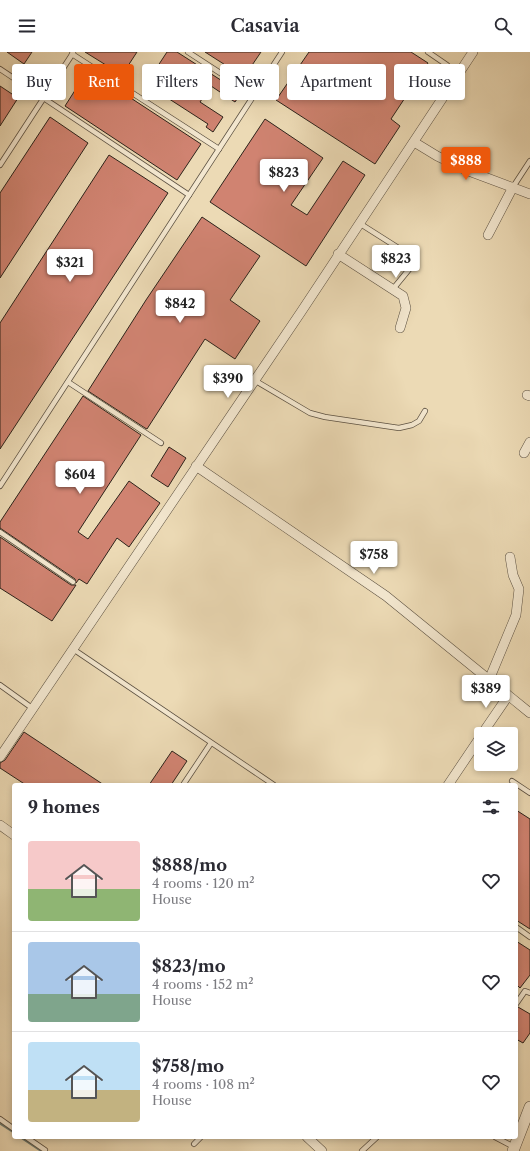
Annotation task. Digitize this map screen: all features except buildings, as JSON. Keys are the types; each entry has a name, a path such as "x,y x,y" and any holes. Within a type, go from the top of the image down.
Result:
{"street":[{"path":"1,754 359,224 473,52"},
{"path":"414,142 437,156 466,170 530,194"},
{"path":"488,235 513,187"},
{"path":"338,254 403,296 406,308 400,328"},
{"path":"524,453 530,442"},
{"path":"196,466 386,596 530,714"},
{"path":"489,680 516,615 519,589 513,575 510,557"},
{"path":"487,727 508,696"},
{"path":"449,783 474,747"},
{"path":"0,825 12,834"},
{"path":"518,1137 529,1111"},
{"path":"309,1139 322,1151"},
{"path":"513,1149 517,1139"}],"lane":[{"path":"188,52 220,73"},
{"path":"274,64 282,52"},
{"path":"428,52 446,64"},
{"path":"66,64 73,53 219,149"},
{"path":"0,69 12,77"},
{"path":"0,165 43,100"},
{"path":"46,100 189,195"},
{"path":"0,486 251,100"},
{"path":"513,187 530,161"},
{"path":"359,224 411,256 413,261 411,267 393,289"},
{"path":"254,380 310,413 325,417 399,428 412,426 419,420 425,411"},
{"path":"68,382 161,443"},
{"path":"0,532 73,582"},
{"path":"73,649 271,783"},
{"path":"0,685 32,708"},
{"path":"184,783 211,743"},
{"path":"518,785 530,793"},
{"path":"518,928 530,937"},
{"path":"518,1001 525,991 530,993"},
{"path":"0,1119 12,1127"},
{"path":"29,1139 45,1150"},
{"path":"194,1144 199,1139"},
{"path":"362,1151 375,1139"},
{"path":"498,1139 513,1149"}],"waterway":[{"path":"0,1123 12,1131"},
{"path":"24,1139 42,1151"}]}
